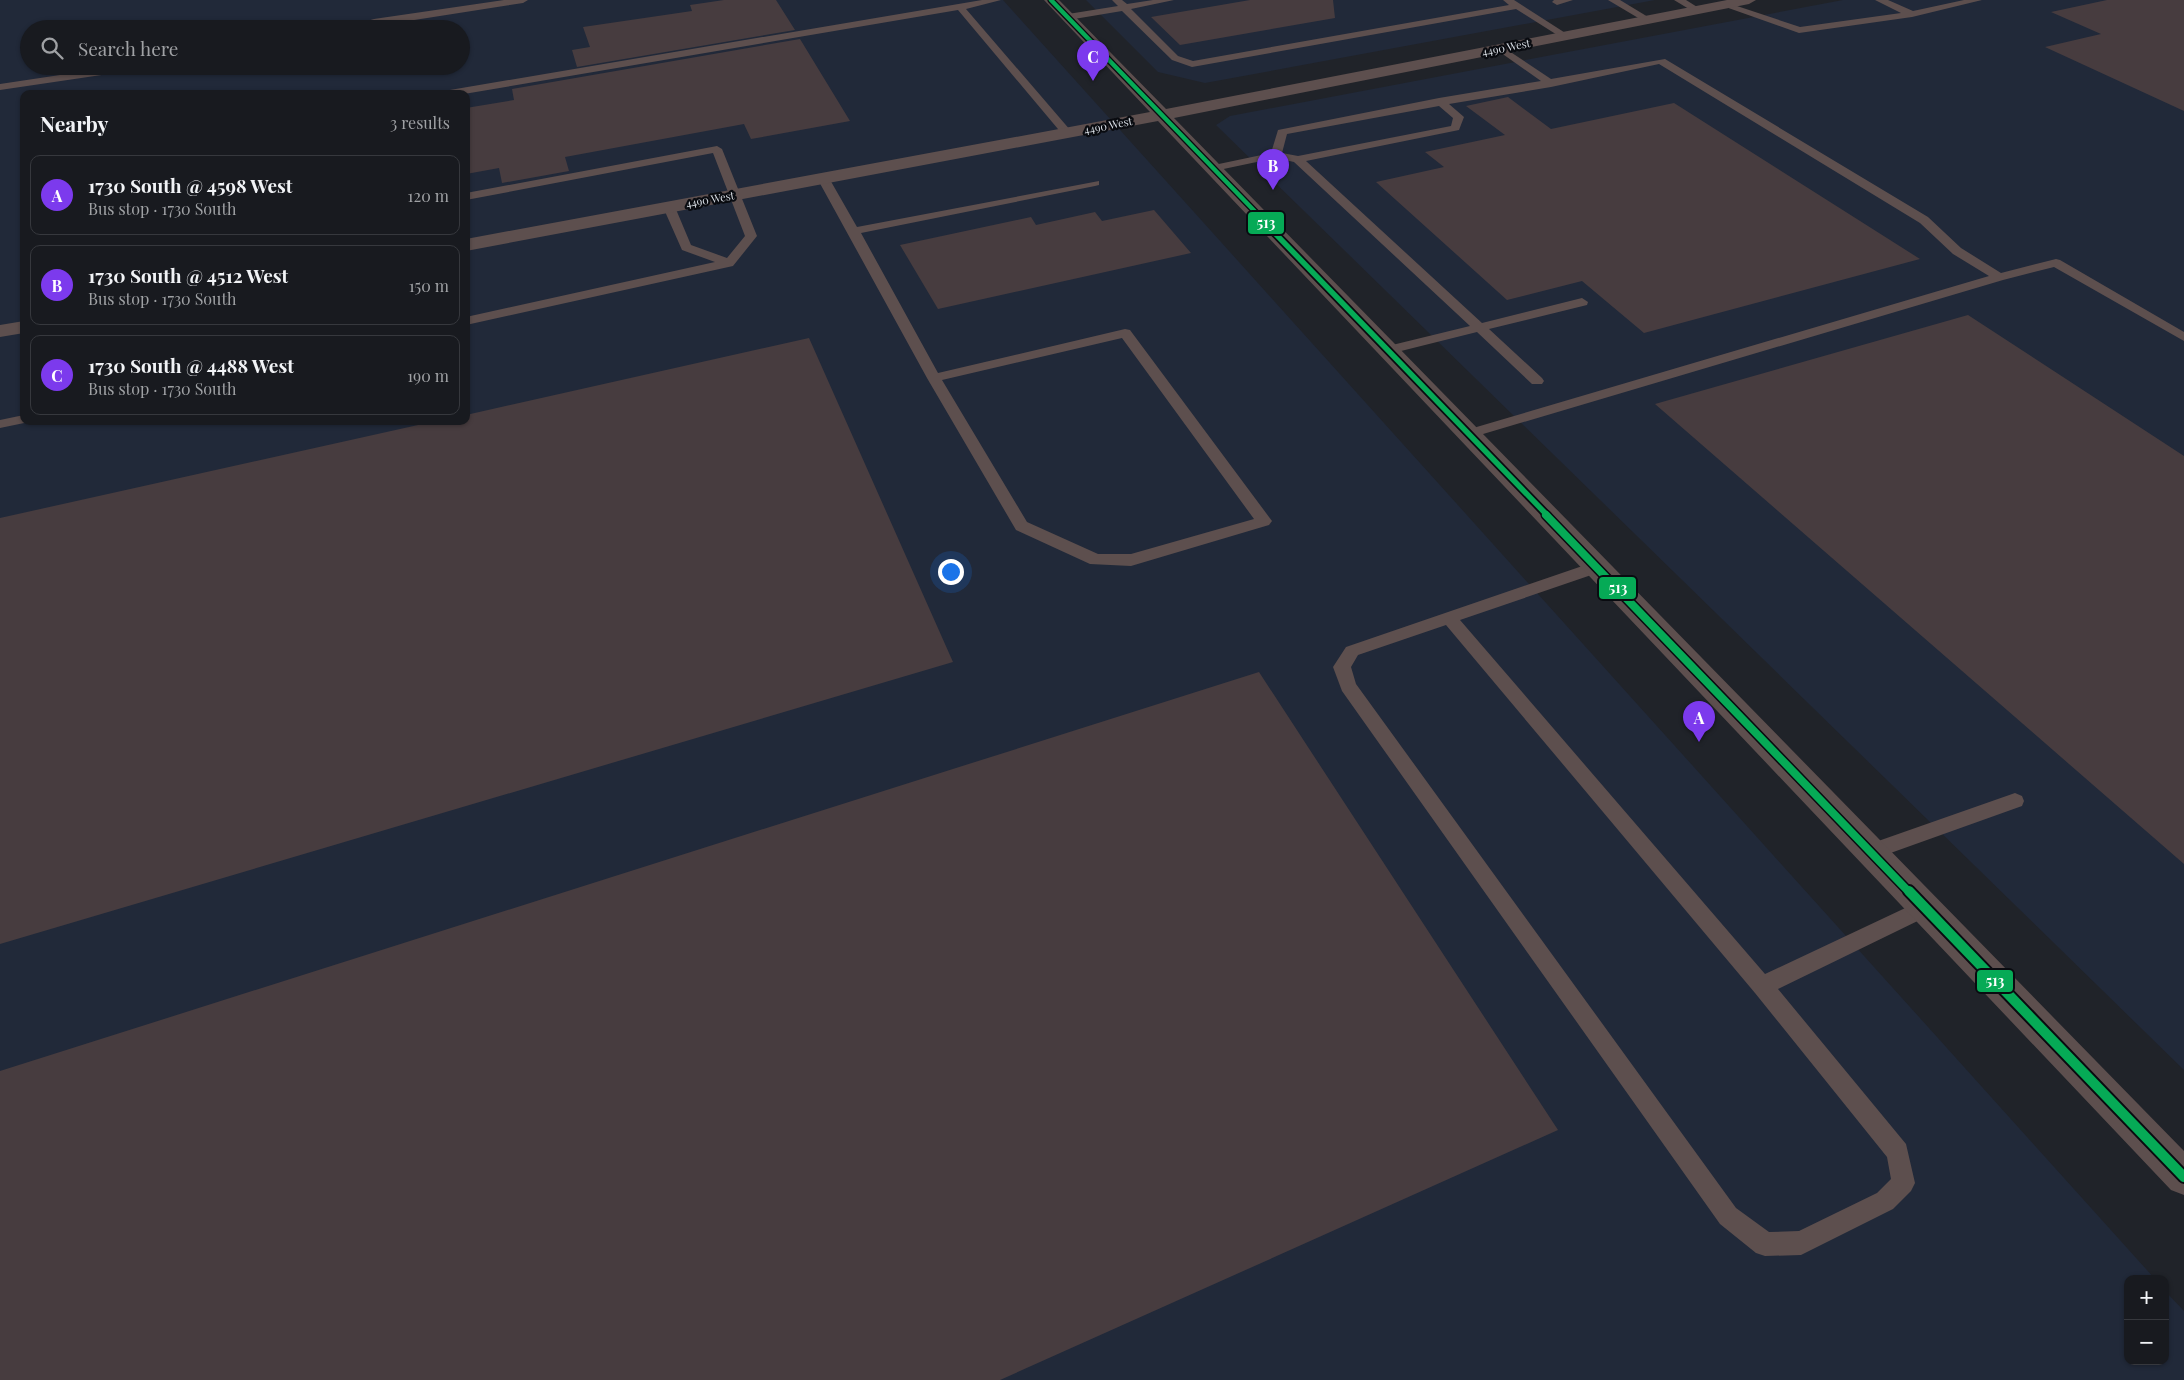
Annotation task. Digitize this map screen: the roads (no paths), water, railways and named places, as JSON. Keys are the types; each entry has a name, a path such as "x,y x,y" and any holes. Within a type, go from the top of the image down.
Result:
{"street":[{"name":"4490 West","path":"470,244 1162,116 1739,2"},
{"path":"1059,8 2184,1177"},
{"path":"0,331 20,328"}],"lane":[{"path":"388,20 523,0"},
{"path":"468,90 996,0"},
{"path":"1117,0 1175,58 1192,64 1517,6"},
{"path":"1059,8 1124,7 1169,0"},
{"path":"1508,0 1565,36"},
{"path":"1557,2 1568,0"},
{"path":"1613,0 1648,20"},
{"path":"1678,0 1697,10"},
{"path":"1880,0 1912,14"},
{"path":"1739,2 1799,30 1912,14 1977,0"},
{"path":"960,7 1067,133"},
{"path":"1500,48 1551,84"},
{"path":"1276,155 1282,132 1439,102 1551,84 1661,61 1924,220 1957,252 1999,277"},
{"path":"0,86 78,75"},
{"path":"1214,168 1276,155 1298,159 1455,128 1459,117 1439,102"},
{"path":"470,196 717,149 733,195 751,236 729,263 470,320"},
{"path":"1298,159 1537,381"},
{"path":"823,178 934,378 1020,526 1096,560 1131,560 1264,521 1125,333 934,378"},
{"path":"854,231 1095,183"},
{"path":"669,207 686,247 729,263"},
{"path":"1468,434 1999,277 2056,263 2184,338"},
{"path":"1389,350 1582,302"},
{"path":"0,424 20,420"},
{"path":"1449,618 1762,986 1898,1152 1903,1183 1885,1201 1801,1243 1764,1244 1728,1216 1348,686 1342,666 1352,651 1449,618 1597,568"},
{"path":"1871,852 2014,801"},
{"path":"1762,986 1925,908"}],"place":[{"name":"1730 South @ 4488 West","path":"1093,81"},
{"name":"1730 South @ 4512 West","path":"1273,190"},
{"name":"1730 South @ 4598 West","path":"1699,742"}]}
